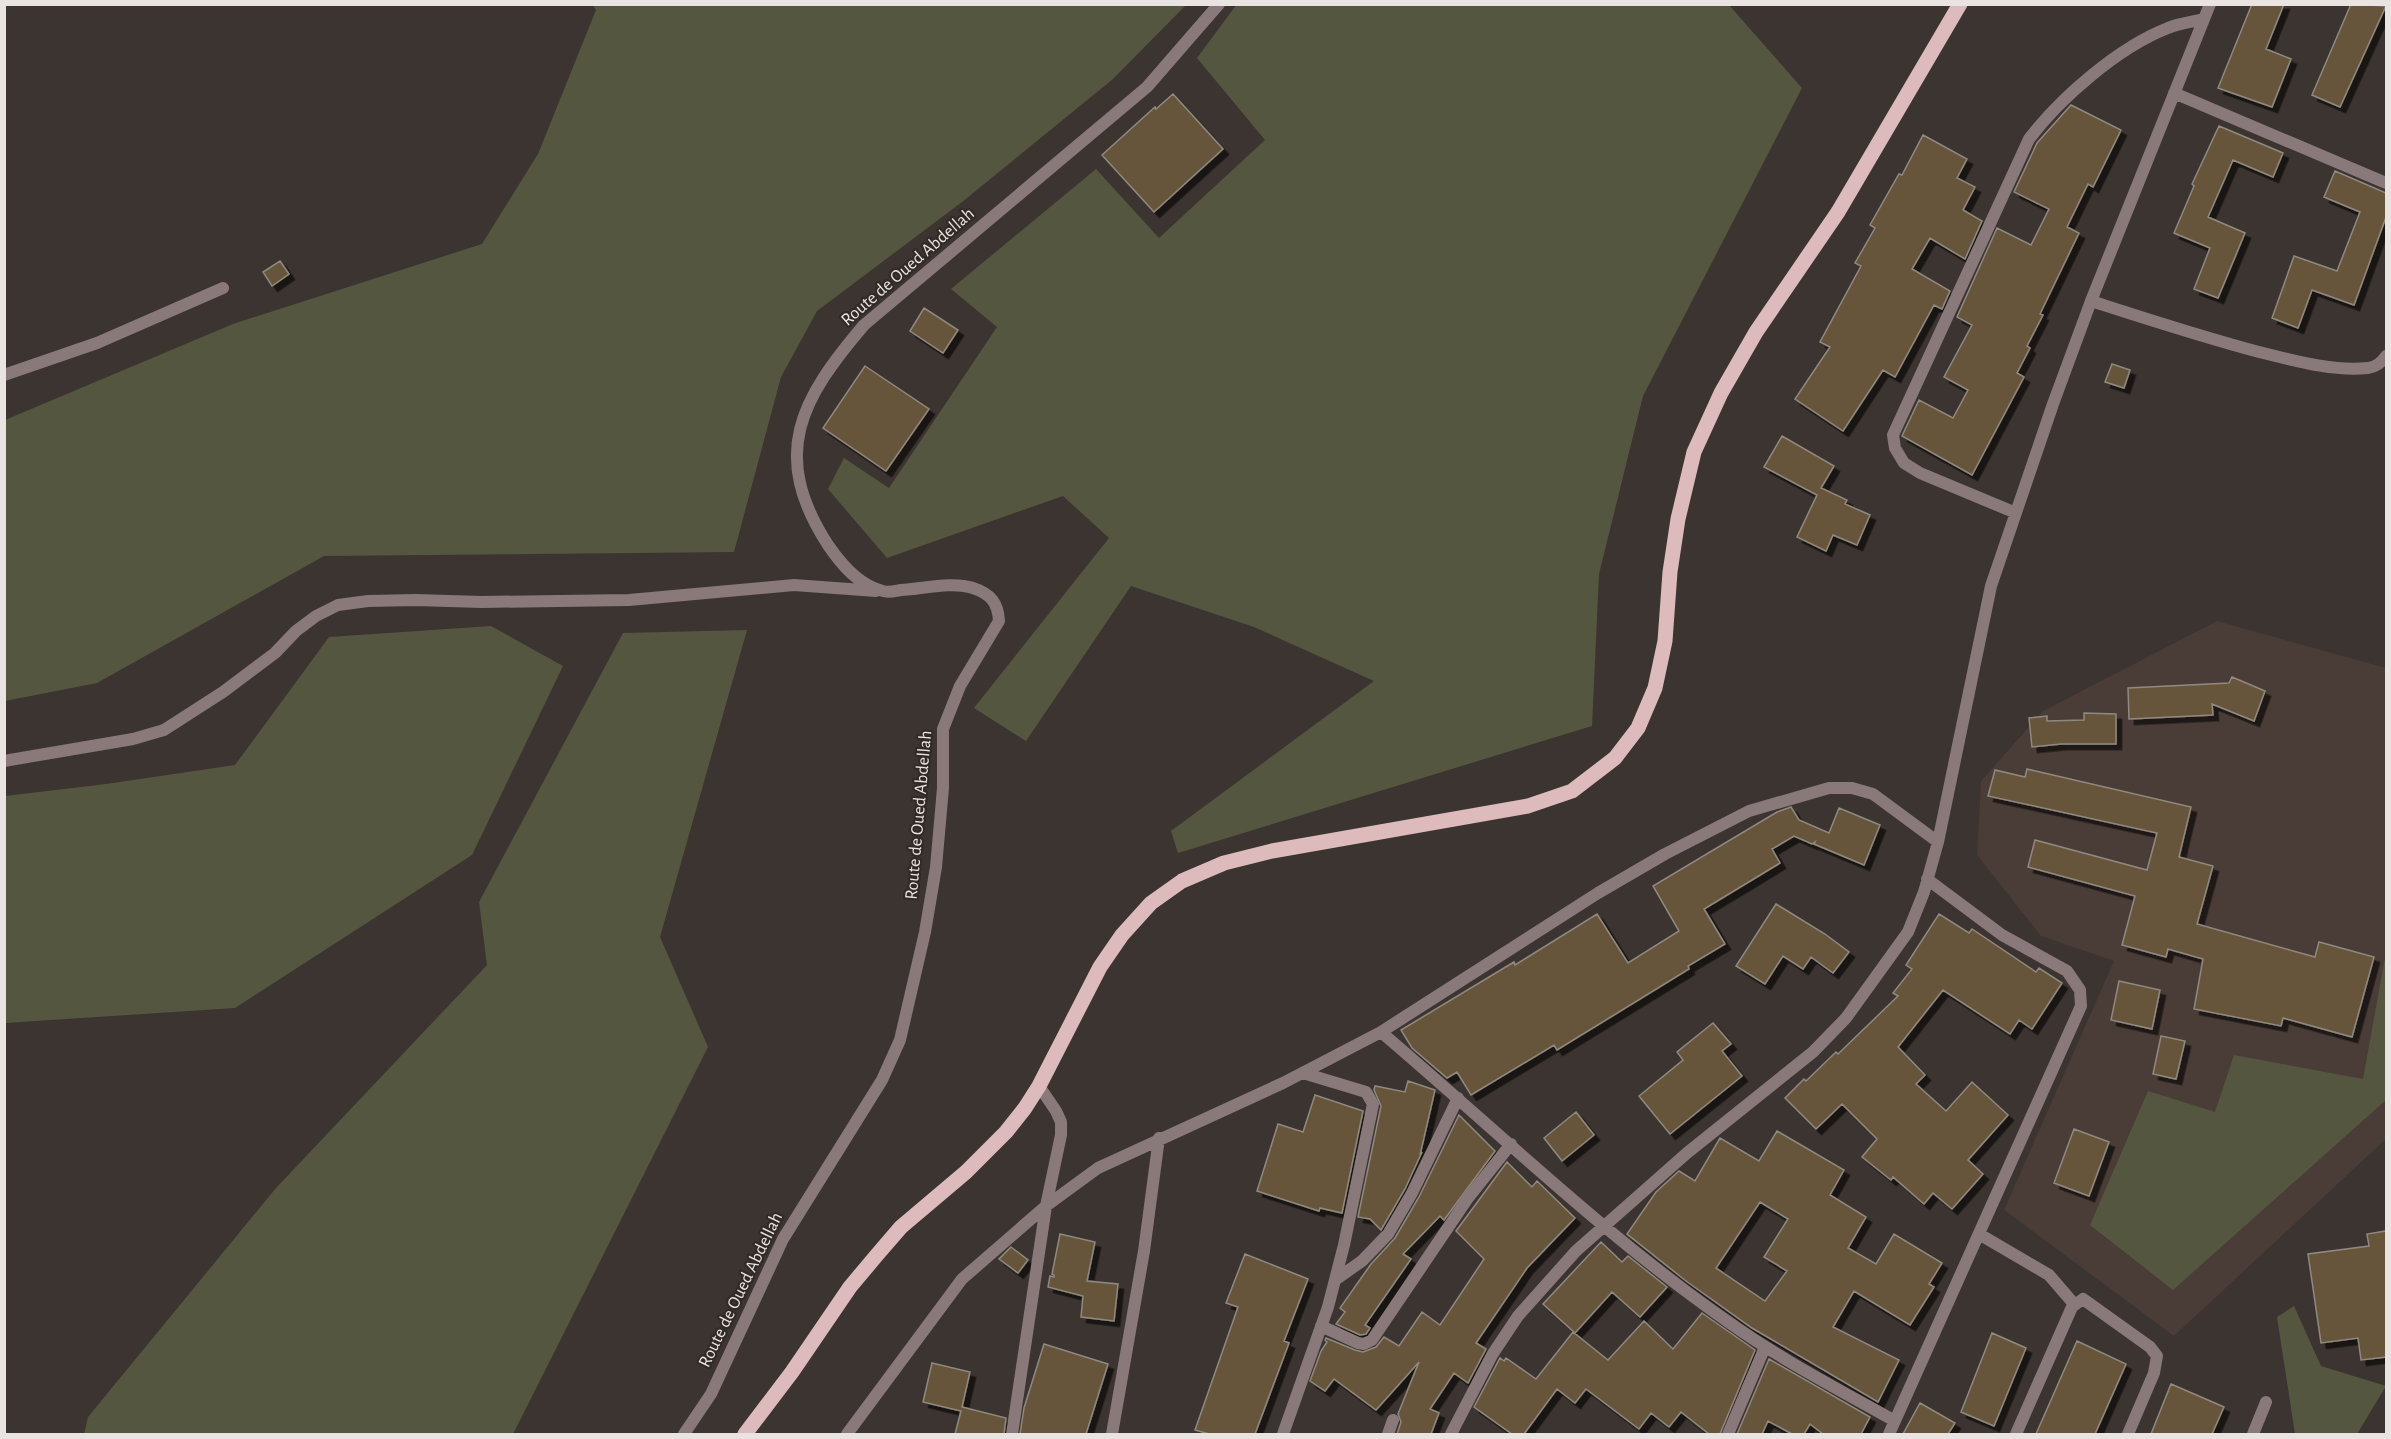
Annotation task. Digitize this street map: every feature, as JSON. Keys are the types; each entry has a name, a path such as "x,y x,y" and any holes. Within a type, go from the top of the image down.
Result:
{"main road":[{"path":"746,1434 792,1372 828,1317 870,1263 901,1227 966,1172 1006,1132 1039,1086 1100,967 1122,935 1151,903 1182,881 1224,863 1272,851 1528,806 1572,791 1615,758 1638,728 1655,688 1665,640 1670,572 1678,519 1694,452 1720,393 1756,332 1838,212 1960,4"}],"street":[{"name":"Route de Oued Abdellah","path":"684,1434 711,1394 783,1239 882,1080 900,1040 925,932 936,867 943,788 943,729 960,686 999,621 998,609 993,598 971,587 956,586 883,592 859,579 839,561 820,532 805,501 798,475 796,450 801,424 815,389 834,360 864,325 1147,87 1219,4"},
{"path":"1451,1434 1492,1355 1518,1316 1576,1251 1687,1153 1813,1052 1846,1018 1908,932 1928,879 1938,842 1991,586 2091,301 2210,4"},
{"path":"2016,513 1920,473 1904,462 1895,448 1893,435 2029,139 2044,119 2074,91 2137,42 2170,27 2204,19"},
{"path":"2174,93 2386,183"},
{"path":"4,375 97,343 223,288"},
{"path":"2091,301 2221,342 2295,361 2322,366 2367,368 2380,363 2386,356"},
{"path":"4,761 133,739 164,730 240,679 316,616 338,605 368,601 416,600 482,602 629,600 794,585 883,592"},
{"path":"847,1434 962,1279 1046,1206 1098,1168 1303,1073 1381,1032 1598,893 1665,854 1749,811 1829,788 1852,788 1873,794 1938,842"},
{"path":"1889,1434 2081,1006 2080,990 2067,971 2002,935 1928,879"},
{"path":"1381,1032 1602,1226 1726,1321 1765,1347 1895,1421"},
{"path":"1283,1434 1335,1280 1373,1104 1366,1092 1303,1073"},
{"path":"1012,1434 1046,1206 1061,1135 1061,1122 1039,1086"},
{"path":"1335,1280 1362,1261 1388,1234 1412,1193 1458,1098"},
{"path":"1112,1434 1144,1251 1159,1138"},
{"path":"1321,1326 1358,1343 1364,1344 1372,1340 1468,1198 1511,1144"},
{"path":"1979,1234 2049,1275 2074,1304"},
{"path":"2016,1434 2074,1304 2085,1300 2150,1347 2157,1356 2154,1373 2128,1434"},
{"path":"1728,1434 1765,1347"},
{"path":"2253,1434 2266,1402"},
{"path":"1388,1434 1393,1420"}],"shaded area":[{"path":"2217,621 2386,668 2386,1139 2174,1336 2004,1210 2114,961 2041,936 1977,855 1981,781 2043,711"}],"green space":[{"path":"1237,4 1729,5 1802,88 1643,396 1599,574 1592,726 1178,853 1171,831 1374,681 1254,627 1131,586 1026,741 974,708 1109,538 1063,496 887,558 828,489 844,458 889,488 997,327 951,289 1096,169 1159,238 1265,140 1197,58"},
{"path":"593,5 1186,5 1113,79 962,202 817,311 781,377 734,552 324,556 97,683 5,701 5,420 233,324 482,244 538,154 596,10"},
{"path":"491,626 563,666 472,855 235,1008 5,1023 5,796 235,765 329,637"},
{"path":"747,630 660,937 708,1047 513,1434 84,1434 88,1417 276,1188 487,965 479,902 623,633"},
{"path":"2386,952 2386,1100 2173,1290 2090,1225 2148,1091 2215,1112 2234,1055 2363,1079"},
{"path":"2294,1306 2321,1366 2386,1386 2357,1434 2295,1434 2277,1317"}],"building":[{"path":"2252,4 2284,4 2266,49 2291,59 2272,107 2218,88"},
{"path":"2351,4 2386,6 2340,107 2312,95"},
{"path":"1173,94 1223,149 1154,212 1102,155 1155,107 1156,109"},
{"path":"2071,105 2121,130 2093,187 2088,184 2067,227 2079,233 2027,346 2030,348 2017,373 2024,377 1972,475 1902,436 1919,400 1953,418 1968,390 1944,377 1972,325 1957,317 1997,228 2031,245 2049,209 2014,192 2037,143"},
{"path":"2219,126 2283,153 2273,177 2233,160 2208,217 2245,233 2218,298 2194,289 2210,248 2174,233 2194,186 2192,184"},
{"path":"1923,135 1967,159 1957,178 1975,187 1963,210 1982,221 1965,259 1930,238 1912,269 1950,291 1942,309 1934,305 1895,377 1883,370 1843,431 1795,399 1830,347 1820,342 1861,266 1855,263 1875,228 1870,225 1899,174 1902,175"},
{"path":"2335,171 2386,193 2386,217 2354,305 2312,290 2298,328 2272,318 2294,256 2337,271 2360,212 2324,197"},
{"path":"280,261 289,274 272,286 263,272"},
{"path":"924,308 958,330 943,353 910,331"},
{"path":"2112,364 2130,370 2124,388 2105,382"},
{"path":"865,366 929,409 886,471 823,428"},
{"path":"1782,436 1834,466 1821,488 1847,500 1845,504 1870,515 1857,545 1833,535 1826,551 1797,537 1817,495 1764,467"},
{"path":"2232,677 2265,691 2254,721 2212,704 2213,715 2129,719 2128,688 2229,683"},
{"path":"2084,713 2116,714 2116,744 2061,744 2032,747 2029,718 2047,716 2047,721 2084,720"},
{"path":"2027,769 2191,807 2179,857 2213,866 2197,924 2315,957 2319,942 2374,957 2352,1037 2283,1018 2281,1026 2194,1009 2203,959 2168,949 2166,957 2122,945 2135,896 2028,867 2035,840 2147,870 2157,833 1988,796 1995,770 2025,777"},
{"path":"1791,807 1799,820 1829,833 1839,808 1880,825 1864,865 1814,844 1815,842 1812,844 1794,836 1772,849 1780,863 1704,909 1725,944 1688,966 1689,969 1557,1050 1554,1045 1471,1095 1457,1072 1447,1078 1412,1048 1401,1030 1514,962 1515,965 1597,914 1628,963 1679,931 1653,886 1777,812"},
{"path":"1776,904 1825,934 1849,952 1833,973 1811,957 1803,969 1783,956 1765,984 1736,966"},
{"path":"1939,914 1969,933 1972,929 2036,972 2039,968 2062,983 2032,1029 2019,1020 2010,1034 1943,990 1898,1047 1925,1075 1916,1084 1946,1111 1972,1082 2008,1115 1968,1160 1983,1174 1952,1209 1933,1193 1924,1204 1893,1177 1891,1180 1862,1157 1877,1139 1842,1104 1816,1129 1785,1098 1836,1052 1838,1054 1898,996 1893,993 1912,969 1906,965"},
{"path":"2119,981 2160,990 2152,1029 2111,1020"},
{"path":"1713,1023 1731,1044 1722,1051 1742,1076 1670,1134 1639,1096 1683,1060 1677,1052"},
{"path":"2161,1036 2185,1041 2176,1079 2153,1074"},
{"path":"1408,1081 1435,1090 1420,1155 1422,1152 1405,1189 1381,1230 1370,1219 1358,1217 1381,1106 1374,1090 1375,1086 1405,1092"},
{"path":"1315,1095 1363,1111 1342,1213 1320,1208 1319,1211 1257,1191 1278,1124 1303,1132"},
{"path":"1576,1112 1594,1135 1562,1161 1544,1138"},
{"path":"1459,1115 1495,1151 1444,1220 1440,1216 1403,1254 1411,1259 1365,1325 1370,1328 1366,1334 1360,1335 1336,1324 1345,1312 1340,1308 1371,1264 1395,1238 1419,1197"},
{"path":"2074,1129 2109,1142 2089,1196 2054,1183"},
{"path":"1777,1131 1844,1170 1830,1195 1866,1217 1848,1248 1876,1264 1894,1234 1942,1263 1929,1284 1934,1287 1910,1325 1854,1291 1833,1327 1899,1360 1878,1402 1752,1328 1686,1281 1627,1234 1656,1192 1679,1171 1695,1181 1720,1138 1759,1161","holes":["1760,1202 1788,1219 1764,1257 1787,1271 1765,1301 1716,1268"]},
{"path":"1507,1162 1532,1187 1537,1181 1575,1218 1527,1268 1476,1343 1486,1349 1468,1383 1454,1373 1430,1409 1439,1413 1431,1434 1397,1434 1401,1422 1398,1414 1419,1362 1376,1410 1334,1379 1325,1391 1310,1381 1321,1351 1327,1342 1326,1338 1363,1352 1376,1347 1384,1337 1399,1346 1422,1312 1440,1325 1484,1259 1456,1231"},
{"path":"2386,1231 2386,1357 2361,1360 2358,1338 2321,1343 2308,1254 2369,1246 2367,1234"},
{"path":"1060,1234 1095,1242 1087,1281 1118,1284 1114,1321 1081,1317 1083,1296 1048,1287 1050,1276 1054,1277 1052,1274"},
{"path":"1601,1242 1622,1262 1628,1256 1667,1287 1640,1317 1612,1292 1575,1333 1543,1304"},
{"path":"1011,1247 1028,1260 1018,1273 999,1259"},
{"path":"1245,1254 1308,1279 1284,1341 1289,1343 1255,1434 1209,1434 1195,1430 1238,1307 1226,1303"},
{"path":"1702,1313 1755,1350 1720,1434 1709,1434 1681,1412 1669,1427 1651,1413 1639,1429 1586,1389 1575,1403 1557,1389 1524,1434 1512,1434 1474,1407 1500,1358 1504,1361 1506,1358 1536,1379 1573,1332 1608,1360 1644,1321 1673,1349"},
{"path":"1992,1333 2026,1348 1994,1426 1961,1412"},
{"path":"2077,1341 2126,1364 2095,1434 2036,1434"},
{"path":"1044,1344 1108,1364 1086,1434 1020,1434 1024,1408"},
{"path":"1769,1359 1870,1417 1861,1434 1823,1434 1810,1424 1804,1434 1792,1434 1768,1421 1762,1434 1737,1434"},
{"path":"932,1363 970,1372 962,1407 1006,1418 1004,1434 955,1434 961,1411 923,1402"},
{"path":"2171,1384 2224,1407 2212,1434 2151,1434"},
{"path":"1920,1403 1955,1423 1948,1434 1903,1434"}]}
